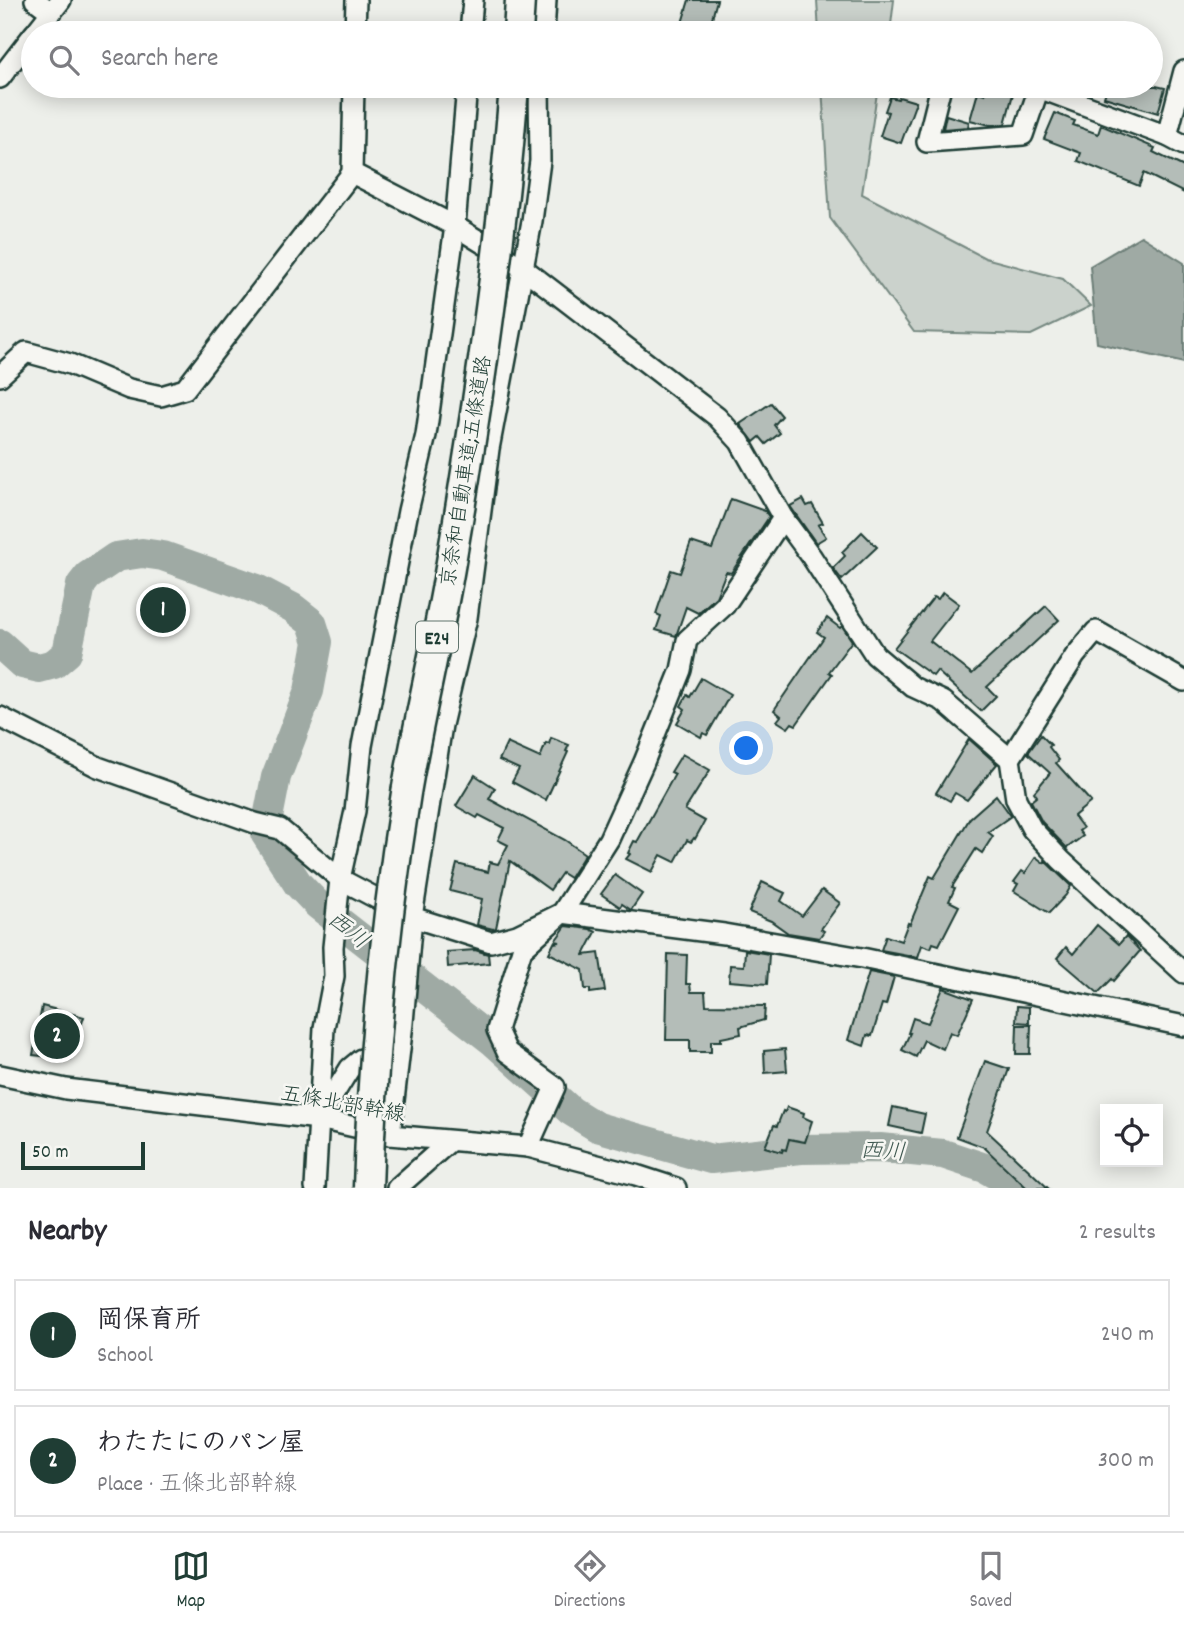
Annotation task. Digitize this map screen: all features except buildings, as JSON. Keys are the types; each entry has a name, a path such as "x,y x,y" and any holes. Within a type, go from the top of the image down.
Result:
{"highway":[{"path":"519,21 520,0"},
{"name":"京奈和自動車道;五條道路","path":"368,1188 374,1051 386,935 407,791 451,564 485,346 509,159 513,98"}],"street":[{"path":"355,21 356,0"},
{"path":"471,21 473,0"},
{"path":"545,21 546,0"},
{"path":"40,21 49,4"},
{"path":"0,78 21,51"},
{"path":"1065,98 1176,140 1184,71"},
{"path":"0,376 26,352 69,364 129,389 161,396 185,389 352,173 354,98"},
{"path":"315,1188 324,1028 334,976 333,947 340,879 355,811 365,733 408,511 426,435 455,226 466,98"},
{"path":"390,1135 412,917 442,725 467,618 489,449 540,161 539,98"},
{"path":"938,98 927,142 1023,135 1033,98"},
{"path":"352,173 455,226 523,268 717,417 740,442 783,517 875,655 913,687 943,701 1010,759 1016,799 1032,829 1061,860 1184,973"},
{"path":"528,1147 555,1087 507,1052 497,1030 522,949 562,913 609,839 681,670 688,640 725,605 783,517"},
{"path":"1010,759 1075,656 1096,631 1184,681"},
{"path":"0,718 98,767 255,823 280,829 340,879 412,917 491,942 517,935 562,913 723,934 862,958 1184,1026"},
{"path":"319,1119 350,1069 361,1059 400,1051"},
{"name":"五條北部幹線","path":"0,1075 66,1089 319,1119 390,1135 528,1147 676,1188"},
{"path":"397,1188 449,1142"}],"shaded area":[{"path":"817,0 894,0 891,21 818,21"},
{"path":"823,98 876,98 862,194 985,258 1063,279 1091,306 1031,335 914,332 830,218"},
{"path":"1141,236 1184,263 1184,363 1097,343 1090,266"}],"waterway":[{"name":"西川","path":"0,644 22,664 39,668 54,664 67,653 81,585 88,576 116,557 142,553 163,556 257,589 293,608 312,623 318,642 309,691 276,777 265,833 298,884 318,905 494,1042 571,1111 597,1127 711,1159 801,1149 880,1148 943,1154 985,1168 1019,1188"}],"place":[{"name":"岡保育所","path":"163,610"},
{"name":"わたたにのパン屋","path":"57,1036"}]}
